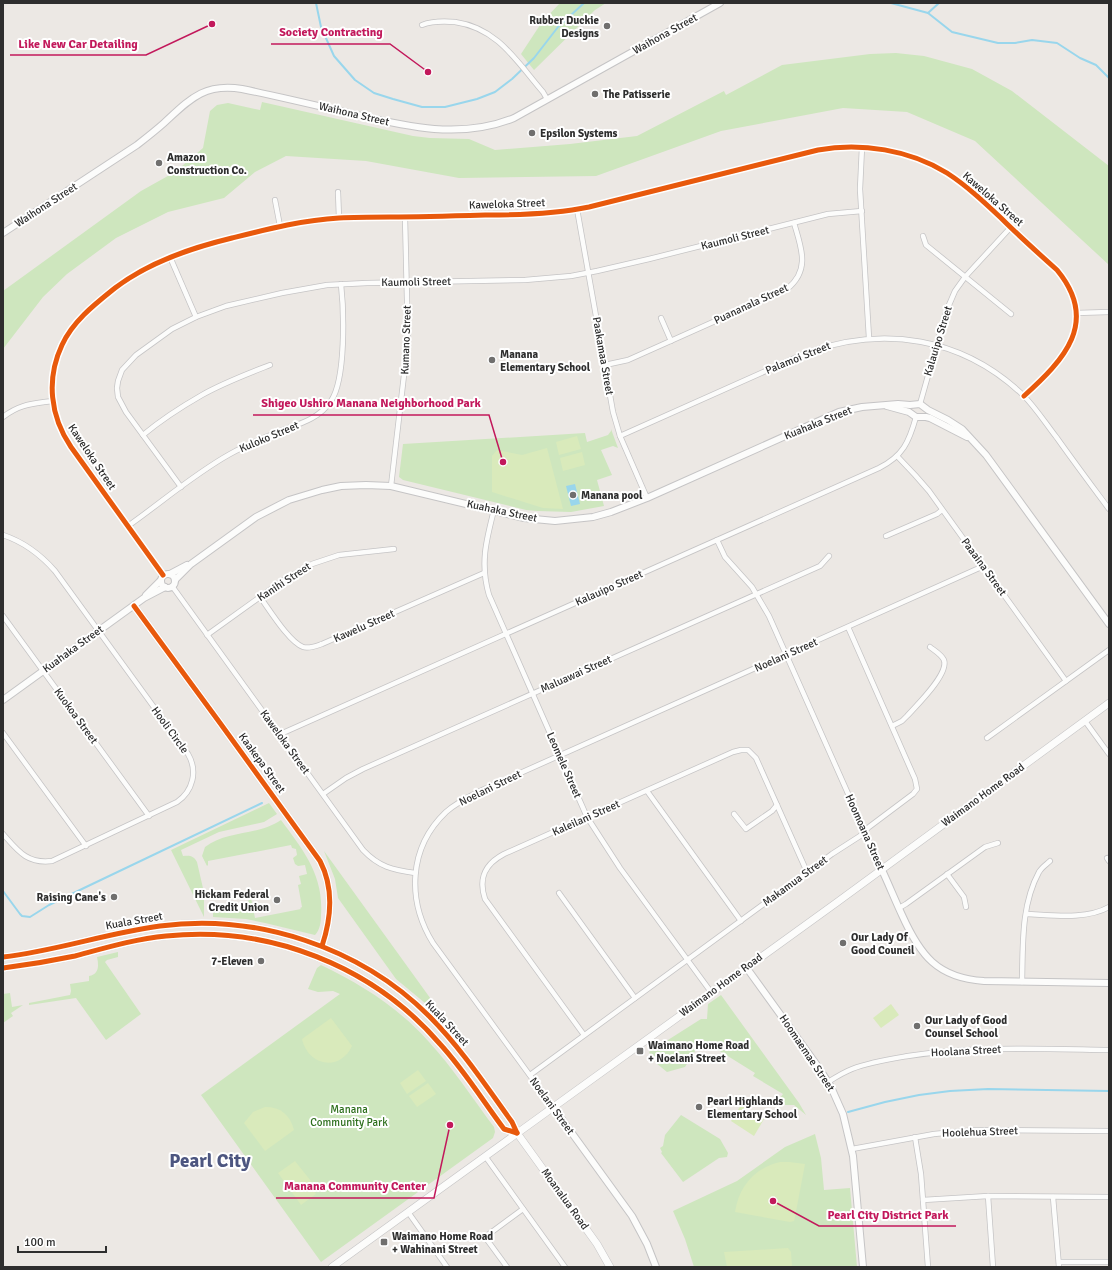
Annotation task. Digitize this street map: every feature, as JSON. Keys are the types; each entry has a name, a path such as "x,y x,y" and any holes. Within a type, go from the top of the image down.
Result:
{"main road":[{"name":"Waimano Home Road","path":"332,1267 882,870 1109,703"},
{"name":"Kuala Street","path":"3,956 57,948 115,934 160,926 209,924 238,925 299,938 322,946 357,963 387,981 428,1015 464,1055 512,1122 517,1133"},
{"path":"208,934 209,924"},
{"name":"Kuala Street","path":"3,968 61,959 150,938 178,935 208,934 250,938 288,947 318,957 341,967 369,982 396,1001 411,1014 444,1048 504,1129 517,1133"},
{"path":"318,957 322,946"},
{"name":"Moanalua Road","path":"517,1133 597,1244 610,1267"}],"street":[{"name":"Waihona Street","path":"3,233 137,145 158,129 179,108 193,97 212,89 225,87 242,89 409,127 439,129 480,128 514,118 720,3"},
{"path":"422,25 429,22 444,21 467,24 483,30 501,44 515,59 547,99"},
{"path":"862,147 860,176 869,338"},
{"name":"Kaweloka Street","path":"163,575 65,439 56,418 52,401 53,376 56,359 65,338 77,322 91,308 120,285 151,266 170,257 196,248 280,226 339,218 520,215 577,209 810,151 862,147 881,149 926,162 946,172 976,195 1063,277 1072,295 1076,314 1073,337 1064,355 1056,365 1024,396"},
{"path":"338,192 339,218"},
{"path":"275,200 280,226"},
{"name":"Paakamaa Street","path":"577,209 613,412 620,436 647,498"},
{"name":"Kaumoli Street","path":"181,487 126,412 118,397 118,381 122,370 127,364 148,345 172,329 196,316 226,306 311,287 341,284 525,280 556,278 588,273 828,214 862,211"},
{"name":"Kumano Street","path":"391,486 408,341 405,217"},
{"name":"Puananala Street","path":"605,365 628,360 782,292 792,285 800,272 803,259 794,223"},
{"name":"Kalauipo Street","path":"919,405 950,302 965,277 1011,227"},
{"path":"923,236 926,245 1011,314"},
{"path":"170,257 196,316"},
{"name":"Kuloko Street","path":"128,526 229,454 312,418 327,406 336,392 339,377 343,334 341,284"},
{"path":"1076,314 1109,312"},
{"path":"661,318 671,341"},
{"name":"Palamoi Street","path":"620,436 806,353 841,342 869,338 900,339 936,346 955,352 997,374 1024,396 1109,509"},
{"path":"143,435 174,412 202,395 270,365"},
{"path":"3,417 11,410 21,406 52,401"},
{"name":"Kuahaka Street","path":"175,580 191,564 256,517 289,500 312,492 341,486 391,486 524,518 540,520 572,520 593,517 611,512 647,498 839,412 862,407 898,404 919,405 954,424 962,430 986,455 1109,624"},
{"name":"Kuahaka Street","path":"886,405 916,416 930,418 969,438"},
{"path":"919,405 925,412 916,416 911,409 919,405"},
{"name":"Kalauipo Street","path":"280,736 505,634 879,468 897,456 908,441 916,416"},
{"name":"Paaaina Street","path":"897,456 916,475 1066,681"},
{"name":"Leomele Street","path":"494,510 484,550 484,572 489,595 587,817 620,868 711,992"},
{"path":"886,536 937,514 942,510"},
{"name":"Hooli Circle","path":"3,535 29,548 49,565 188,754 192,766 192,781 189,790 184,797 174,804 52,861 40,862 24,856 3,834"},
{"name":"Hoomoana Street","path":"717,540 729,562 756,594 769,616 899,908 916,944 929,960 946,972 960,978 974,981 1109,983"},
{"name":"Kanihi Street","path":"207,635 293,574 322,560 353,553 394,549"},
{"name":"Maluawai Street","path":"323,794 346,778 364,769 820,566 829,556"},
{"name":"Kuahaka Street","path":"170,574 191,564"},
{"name":"Noelani Street","path":"656,1267 647,1244 632,1216 427,933 416,901 415,873 422,848 430,832 442,816 452,807 469,796 983,566"},
{"name":"Kawelu Street","path":"260,597 287,634 304,647 311,647 322,644 484,572"},
{"path":"170,574 175,580 172,586 165,587 160,581 163,575 170,574"},
{"name":"Kuahaka Street","path":"3,700 134,606 160,581"},
{"name":"Kaweloka Street","path":"172,586 357,842 376,862 389,868 415,873"},
{"name":"Kuahaka Street","path":"144,598 165,587"},
{"name":"Kaakepa Street","path":"134,606 320,861 327,877 330,897 328,924 322,946"},
{"name":"Kuokoa Street","path":"3,616 148,816"},
{"name":"Makamua Street","path":"530,1075 865,831 909,798 917,789 915,779 848,627"},
{"path":"892,726 902,721 907,716 943,673 944,660 941,655 930,647"},
{"path":"987,738 1109,650"},
{"path":"1085,720 1109,754"},
{"path":"3,733 86,846"},
{"name":"Kaleilani Street","path":"584,1035 489,905 483,892 482,885 485,872 490,863 494,860 504,854 733,752 748,750 756,758 807,872"},
{"path":"647,791 741,921"},
{"path":"734,814 746,829 772,811 777,805"},
{"path":"899,908 985,847 998,843"},
{"path":"1022,982 1023,937 1026,914 1032,890 1040,870 1050,861"},
{"path":"947,874 964,897 966,907"},
{"path":"559,893 635,998"},
{"path":"1026,914 1087,914 1109,907"},
{"name":"Hoomaemae Street","path":"746,967 828,1082 843,1114 852,1149 863,1267"},
{"name":"Hoolana Street","path":"828,1082 851,1070 866,1065 928,1053 954,1050 1109,1050"},
{"name":"Hoolehua Street","path":"852,1149 952,1132 975,1130 1109,1131"},
{"path":"915,1138 921,1174 928,1267"},
{"path":"485,1156 564,1267"},
{"path":"923,1200 988,1196 1109,1197"},
{"path":"988,1196 993,1267"},
{"path":"1053,1196 1059,1264 1109,1262"},
{"path":"507,1267 485,1237 523,1209"},
{"path":"408,1212 447,1267"}],"green space":[{"path":"560,3 606,3 595,10 534,70 521,54 542,22"},
{"path":"896,53 924,56 972,69 1012,91 1109,166 1109,265 975,141 907,112 843,108 721,131 596,176 459,178 366,161 286,156 255,172 224,198 168,212 116,238 67,274 43,297 3,349 3,291 141,191 175,172 203,148 210,111 217,105 228,103 260,110 262,102 413,136 469,139 495,150 570,144 637,136 724,91 726,95 782,65 870,54"},
{"path":"611,429 618,448 613,446 601,450 612,475 597,480 604,506 571,512 526,510 403,480 399,477 403,444 585,433 587,442 608,435"},
{"path":"577,436 581,449 559,455 556,442"},
{"path":"547,448 563,509 543,508 492,492 492,456 497,450 522,455"},
{"path":"582,452 585,465 563,471 560,458"},
{"path":"269,803 277,814 264,822 219,832 181,850 183,856 192,856 197,862 205,897 204,917 171,850"},
{"path":"281,820 304,853 315,875 319,888 321,920 315,935 246,919 213,917 213,912 215,909 236,906 237,910 247,909 246,903 251,898 255,918 301,909 300,908 302,907 298,885 301,884 299,876 307,874 305,865 298,866 295,864 293,858 297,855 296,849 292,848 291,845 208,861 207,866 202,856 205,847 214,842 233,835 263,829"},
{"path":"324,851 459,1038 425,1003 396,979 338,898 335,879"},
{"path":"118,952 118,957 105,962 141,1014 106,1040 76,998 29,1005 29,1003 70,995 70,984 89,981 89,976 95,973 98,969 97,957"},
{"name":"Manana Community Park","path":"321,965 351,980 379,998 405,1018 438,1052 455,1073 494,1127 495,1132 493,1138 321,1262 201,1095 340,994 333,991 318,992 308,989 317,968"},
{"path":"10,993 12,1007 23,1005 11,1013 13,1016 3,1023 3,994"},
{"path":"721,995 799,1103 806,1115 794,1105 785,1105 780,1098 783,1094 753,1076 755,1073 702,1040 685,1067 667,1072 656,1063 649,1052 701,1019 707,1019 708,1004"},
{"path":"891,1004 899,1015 881,1028 873,1018"},
{"path":"331,1018 352,1046 347,1054 340,1060 325,1062 317,1060 311,1055 305,1048 302,1039"},
{"path":"418,1070 426,1081 407,1094 400,1083"},
{"path":"428,1083 436,1094 417,1107 409,1096"},
{"path":"741,1105 764,1119 754,1136 731,1121"},
{"path":"265,1107 276,1108 284,1113 290,1120 294,1130 265,1151 244,1123 253,1112"},
{"path":"681,1115 720,1139 728,1153 727,1157 719,1158 683,1182 661,1153 660,1148 663,1146 665,1135"},
{"path":"815,1134 821,1158 824,1190 850,1188 857,1267 694,1267 685,1239 673,1211 737,1181 785,1147"},
{"path":"295,1161 315,1186 313,1187 316,1190 314,1191 316,1194 301,1205 278,1173"},
{"path":"780,1162 805,1164 794,1221 790,1222 735,1212 744,1186 763,1169"},
{"path":"788,1248 791,1252 792,1267 727,1267 724,1252"}],"water":[{"name":"Manana pool","path":"575,484 580,504 571,506 566,486"}],"waterway":[{"path":"316,3 321,27 334,56 355,80 374,93 422,107 445,107 477,99 495,92 512,79 534,58 558,27 584,3"},
{"path":"891,3 928,13 939,3"},
{"path":"928,13 952,32 998,43 1015,43 1032,40 1057,43 1080,58 1096,65 1109,78"},
{"path":"3,891 22,916 30,917 49,905 262,803"},
{"path":"848,1112 885,1102 919,1095 950,1091 988,1089 1109,1091"}],"cycle path":[{"path":"163,575 71,447 58,423 52,384 57,358 67,336 78,321 100,300 128,279 156,263 186,251 286,225 326,219 364,217 513,215 564,211 589,207 818,150 851,147 885,150 933,165 954,178 988,206 1057,270 1070,289 1076,307 1076,323 1072,339 1052,368 1024,396"},
{"path":"134,606 320,861 327,882 330,904 322,946"},
{"path":"3,957 42,951 140,929 196,923 233,925 269,931 305,940 339,954 371,971 402,992 429,1016 441,1028 473,1068 512,1122 517,1133"},
{"path":"3,968 66,958 131,942 166,936 205,934 243,937 280,945 316,957 351,973 383,993 413,1017 449,1054 504,1129 517,1133"}],"place":[{"name":"Like New Car Detailing","path":"212,24"},
{"name":"Rubber Duckie Designs","path":"607,26"},
{"name":"Society Contracting","path":"428,72"},
{"name":"The Patisserie","path":"595,94"},
{"name":"Epsilon Systems","path":"532,133"},
{"name":"Amazon Construction Co.","path":"159,163"},
{"name":"Manana Elementary School","path":"492,360"},
{"name":"Shigeo Ushiro Manana Neighborhood Park","path":"503,462"},
{"name":"Manana pool","path":"573,495"},
{"name":"Raising Cane's","path":"114,897"},
{"name":"Hickam Federal Credit Union","path":"277,900"},
{"name":"Our Lady Of Good Council","path":"843,943"},
{"name":"7-Eleven","path":"261,961"},
{"name":"Our Lady of Good Counsel School","path":"917,1026"},
{"name":"Waimano Home Road + Noelani Street","path":"640,1051"},
{"name":"Pearl Highlands Elementary School","path":"699,1107"},
{"name":"Manana Community Center","path":"450,1125"},
{"name":"Pearl City District Park","path":"773,1201"},
{"name":"Waimano Home Road + Wahinani Street","path":"384,1242"}],"district":[{"name":"Pearl City","path":"210,1161"}]}
